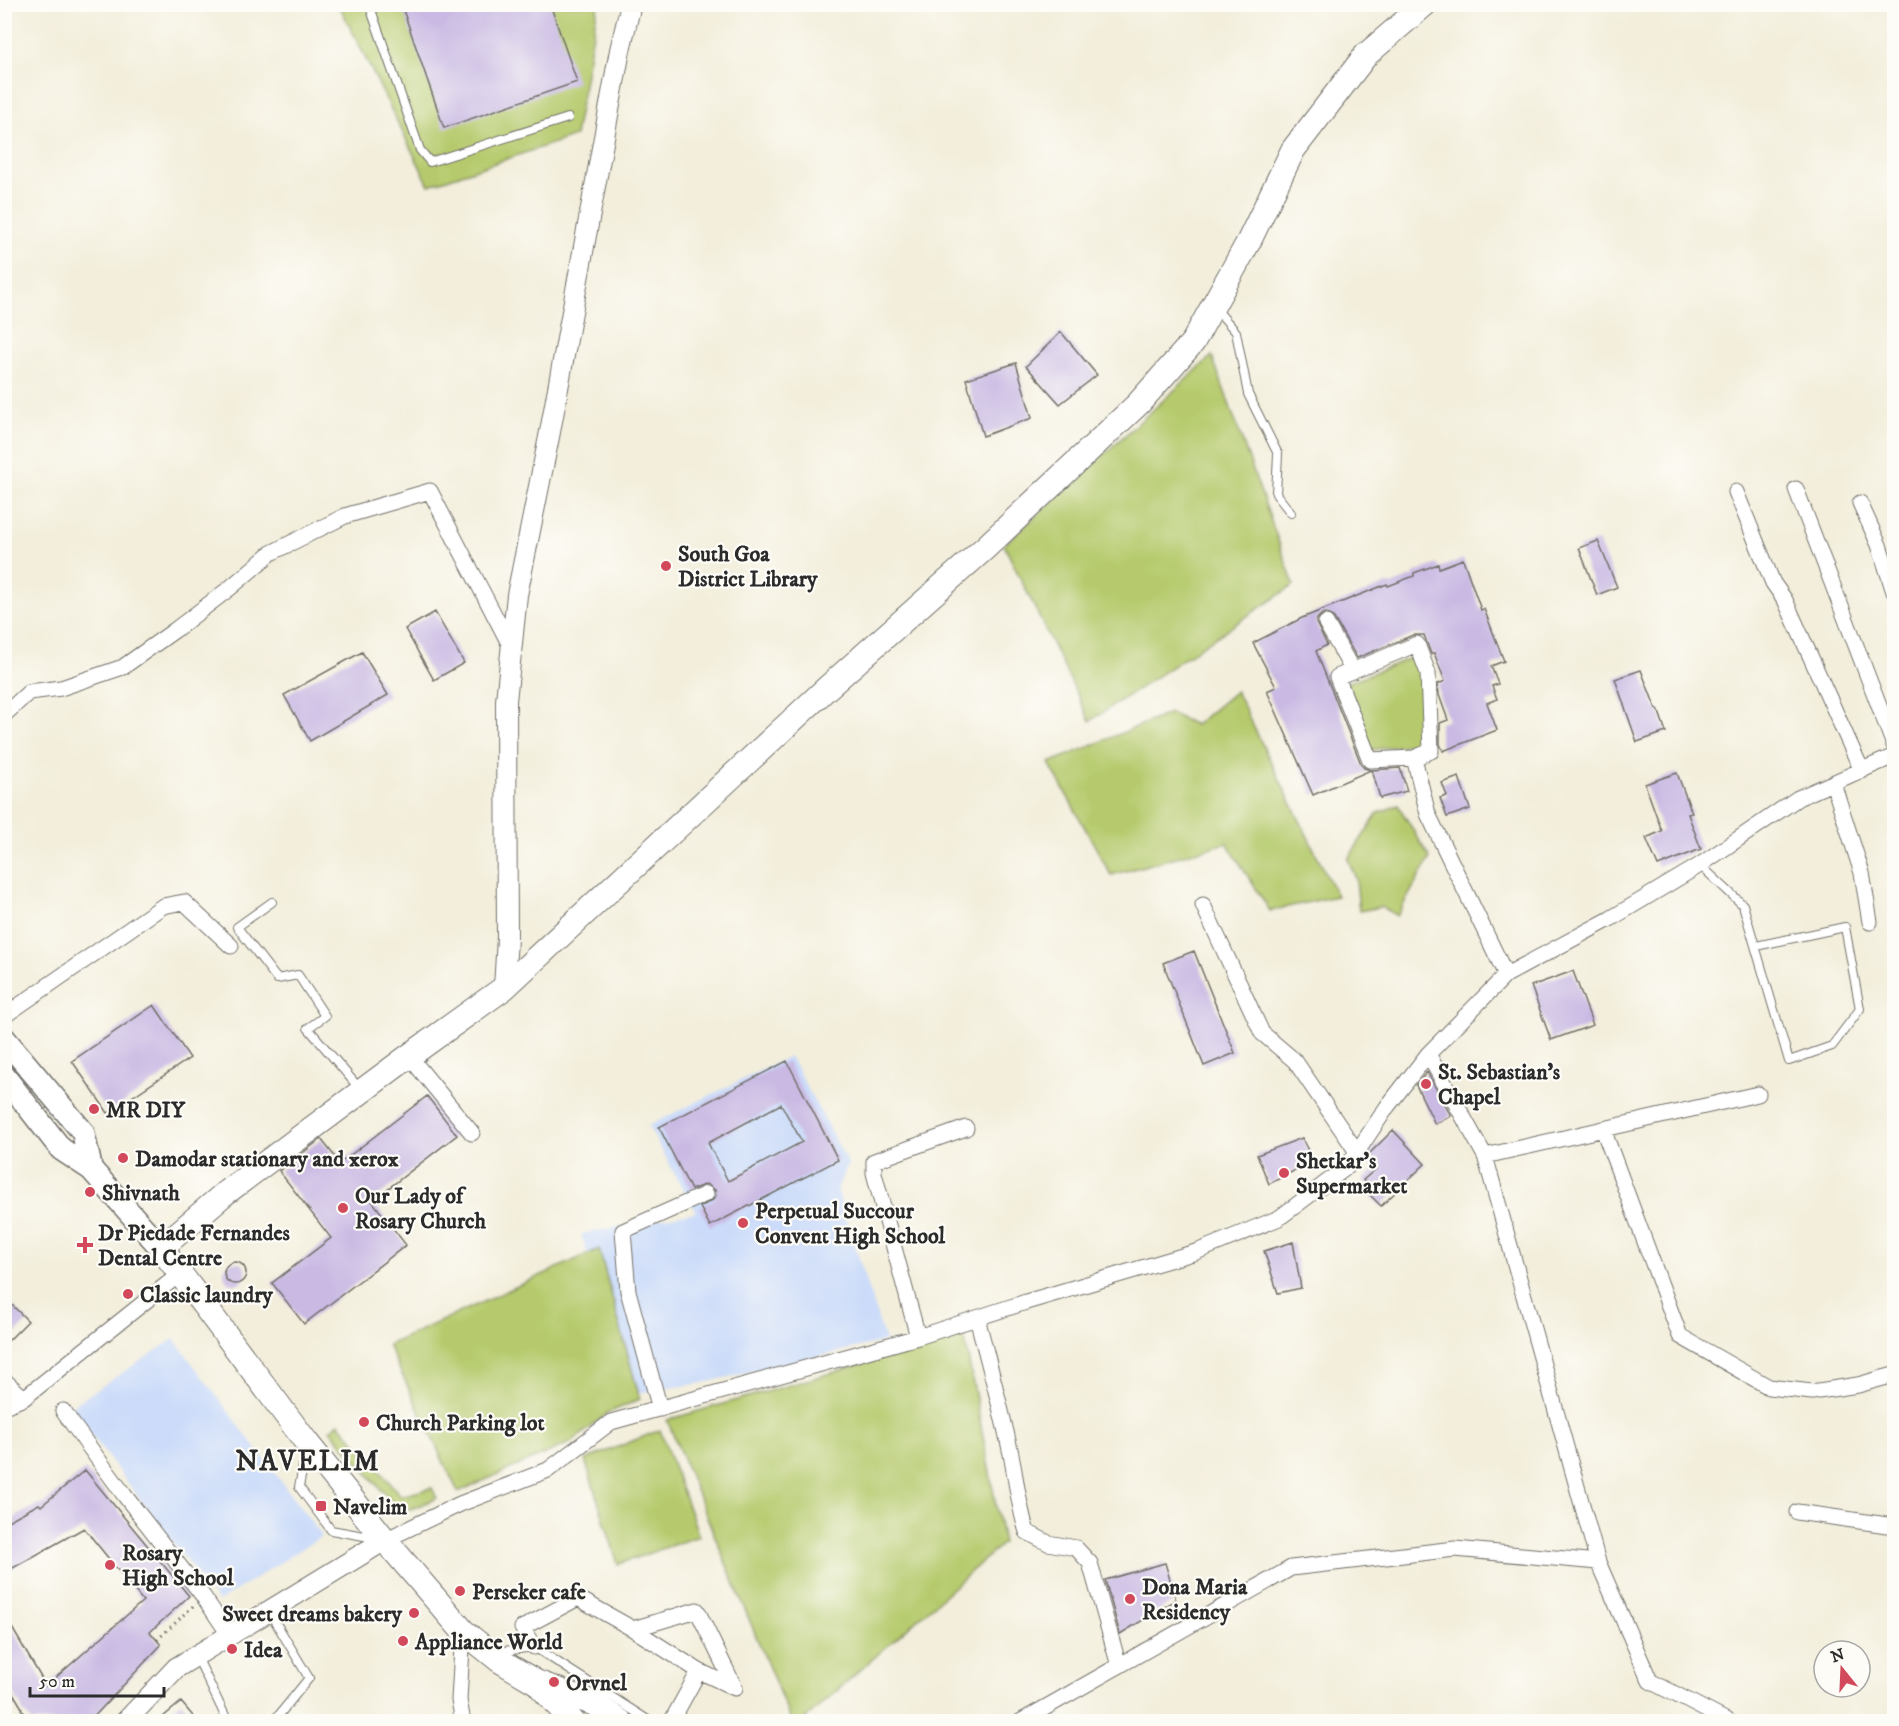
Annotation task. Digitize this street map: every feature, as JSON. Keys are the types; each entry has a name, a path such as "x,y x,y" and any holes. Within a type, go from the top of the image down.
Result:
{"main road":[{"path":"161,1248 224,1194 504,988 825,689 986,547 1138,404 1193,342 1249,242 1293,150 1366,55 1425,4"},
{"path":"4,1038 83,1132 92,1169"},
{"path":"4,1076 61,1149 92,1169 161,1248 307,1443 385,1540 463,1631 490,1653 536,1682 595,1704 621,1722"},
{"path":"536,1682 573,1722"}],"street":[{"path":"504,988 507,938 506,701 517,595 550,432 620,50 631,4"},
{"path":"1796,489 1894,745"},
{"path":"4,715 29,692 61,688 123,667 175,630 271,553 345,516 430,491 512,649"},
{"path":"1736,492 1773,583 1785,600 1862,771"},
{"path":"1860,503 1879,545 1894,592"},
{"path":"1326,623 1353,671"},
{"path":"1417,644 1428,673 1431,751 1414,758 1370,760 1337,677 1417,644"},
{"path":"124,1722 176,1668 385,1540 460,1504 548,1470 611,1422 918,1337 1196,1252 1279,1218 1347,1167 1387,1107 1428,1054 1506,975 1610,919 1700,865 1798,798 1894,756"},
{"path":"1414,758 1428,814 1506,975"},
{"path":"1833,783 1862,873 1870,922"},
{"path":"4,1016 162,906 184,903 231,946"},
{"path":"1203,905 1262,1033 1295,1061 1357,1152"},
{"path":"1428,1054 1485,1156 1598,1562 1650,1681 1729,1722"},
{"path":"409,1056 472,1132"},
{"path":"1485,1156 1758,1094"},
{"path":"918,1337 874,1173 874,1161 966,1128"},
{"path":"1603,1129 1680,1336 1769,1387 1812,1392 1858,1385 1894,1376"},
{"path":"660,1409 628,1291 623,1231 706,1194"},
{"path":"4,1406 24,1398 181,1273"},
{"path":"977,1318 1004,1423 1027,1532 1048,1543 1076,1548 1090,1563 1119,1665"},
{"path":"4,1380 24,1398"},
{"path":"63,1411 230,1635"},
{"path":"1797,1512 1894,1526"},
{"path":"1020,1722 1291,1568 1455,1549 1598,1562"},
{"path":"534,1647 522,1628 578,1598 633,1629 699,1671 735,1688 697,1610 633,1629"},
{"path":"463,1631 459,1700 463,1722"},
{"path":"671,1722 699,1671"}],"lane":[{"path":"369,4 420,150 430,162 568,118"},
{"path":"1213,306 1236,332 1248,394 1278,454 1276,494 1291,513"},
{"path":"1700,865 1743,905 1755,946 1789,1061 1832,1046 1860,1009 1845,927 1755,946"},
{"path":"272,902 237,927 277,980 298,975 326,1016 308,1028 362,1092"},
{"path":"307,1443 299,1487 331,1530 385,1540"},
{"path":"269,1611 309,1678 279,1715 270,1722"},
{"path":"490,1653 534,1647 651,1722"},
{"path":"196,1656 228,1722"}],"path":[{"path":"157,1640 203,1596"}],"shaded area":[{"name":"Perpetual Succour Convent High School","path":"790,1056 848,1164 837,1189 885,1341 703,1383 635,1393 581,1234 696,1212 648,1126"},
{"path":"174,1339 322,1536 218,1602 70,1407"}],"green space":[{"path":"339,5 598,5 575,136 429,185"},
{"path":"1212,356 1294,585 1090,721 1004,545"},
{"path":"1414,657 1424,673 1419,740 1414,744 1371,750 1346,683"},
{"path":"1236,691 1337,896 1270,911 1227,843 1111,875 1049,763 1170,713 1195,725"},
{"path":"1398,805 1430,858 1397,916 1381,907 1359,911 1356,879 1348,859 1378,813"},
{"path":"599,1249 640,1399 608,1413 572,1442 458,1492 388,1345"},
{"path":"964,1335 1003,1543 803,1721 791,1721 667,1420"},
{"path":"339,1423 401,1496 432,1488 437,1498 411,1509 397,1508 330,1430"},
{"path":"660,1430 699,1536 618,1564 585,1460"}],"building":[{"path":"401,4 550,4 577,82 444,128"},
{"path":"1061,332 1097,375 1060,404 1026,366"},
{"path":"1016,363 1032,418 983,436 966,379"},
{"path":"1598,541 1617,587 1597,595 1579,548"},
{"path":"1463,559 1481,610 1484,609 1504,661 1491,666 1498,684 1492,686 1497,699 1487,703 1497,730 1443,751 1440,744 1440,723 1448,720 1439,695 1438,684 1445,681 1424,635 1413,635 1357,658 1334,618 1327,613 1322,614 1316,623 1327,645 1316,651 1361,764 1364,768 1371,770 1313,795 1267,691 1276,687 1253,643 1302,618 1387,584 1388,586 1414,576 1414,573 1438,564 1439,568"},
{"path":"435,612 464,663 434,680 405,629"},
{"path":"362,652 388,695 310,741 284,695"},
{"path":"1641,670 1666,732 1637,742 1615,679"},
{"path":"1400,768 1407,791 1380,798 1372,770"},
{"path":"1677,773 1692,813 1688,814 1701,849 1658,866 1646,838 1662,831 1645,784"},
{"path":"1459,777 1470,809 1447,817 1440,798 1447,796 1442,783"},
{"path":"1194,951 1235,1053 1204,1066 1163,963"},
{"path":"1573,971 1593,1025 1551,1040 1531,986"},
{"path":"154,1005 190,1058 108,1113 72,1061"},
{"path":"787,1061 838,1160 710,1226 700,1207 713,1200 716,1196 715,1190 706,1184 691,1190 659,1127","holes":["781,1104 802,1142 728,1181 708,1143"]},
{"path":"1427,1072 1451,1116 1435,1124 1416,1085"},
{"name":"Our Lady of Rosary Church","path":"427,1096 457,1135 372,1201 406,1245 304,1324 272,1283 331,1238 279,1171 321,1139 340,1163"},
{"path":"1393,1130 1425,1164 1381,1206 1369,1194 1373,1190 1363,1180 1376,1169 1365,1158"},
{"path":"1302,1138 1313,1161 1269,1184 1257,1155"},
{"path":"1293,1242 1301,1288 1278,1293 1264,1251"},
{"path":"235,1262 243,1265 246,1273 243,1281 235,1284 227,1281 224,1273 227,1265"},
{"path":"4,1297 28,1321 4,1345"},
{"path":"85,1470 189,1596 150,1632 161,1645 89,1722 32,1722 21,1709 4,1678 4,1614 46,1686 143,1601 84,1528 4,1573 4,1523 39,1504 41,1506"},
{"path":"1165,1563 1176,1600 1120,1634 1105,1580"},
{"path":"181,1702 198,1722 157,1722"}],"place":[{"name":"South Goa District Library","path":"666,566"},
{"name":"St. Sebastian's Chapel","path":"1426,1084"},
{"name":"MR DIY","path":"94,1109"},
{"name":"Damodar stationary and xerox","path":"123,1158"},
{"name":"Shetkar's Supermarket","path":"1284,1173"},
{"name":"Shivnath","path":"90,1192"},
{"name":"Our Lady of Rosary Church","path":"343,1208"},
{"name":"Perpetual Succour Convent High School","path":"743,1223"},
{"name":"Dr Piedade Fernandes Dental Centre","path":"85,1245"},
{"name":"Classic laundry","path":"128,1294"},
{"name":"Church Parking lot","path":"364,1422"},
{"name":"Navelim","path":"321,1506"},
{"name":"Rosary High School","path":"110,1565"},
{"name":"Perseker cafe","path":"460,1591"},
{"name":"Dona Maria Residency","path":"1130,1599"},
{"name":"Sweet dreams bakery","path":"414,1613"},
{"name":"Appliance World","path":"403,1641"},
{"name":"Idea","path":"232,1649"},
{"name":"Orvnel","path":"554,1682"}],"district":[{"name":"NAVELIM","path":"308,1460"}]}
